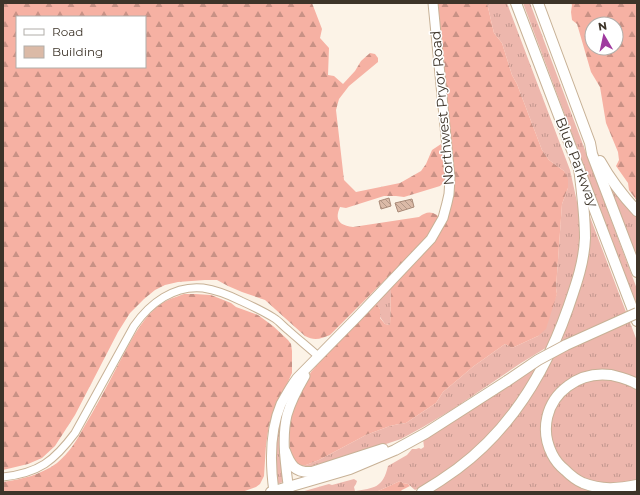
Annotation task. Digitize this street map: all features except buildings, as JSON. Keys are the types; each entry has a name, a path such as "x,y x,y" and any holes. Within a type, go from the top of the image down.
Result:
{"highway":[{"name":"Blue Parkway","path":"516,3 637,321"},
{"name":"Blue Parkway","path":"538,3 590,143 592,154 637,272"},
{"path":"590,143 606,172 637,210"},
{"path":"422,492 458,468 497,433 516,410 543,368 556,341 582,264 585,238 584,212 579,168"},
{"path":"273,492 289,490 350,469 394,450 426,433 538,360 566,345 637,313"},
{"path":"637,384 618,377 600,374 587,376 574,381 561,391 552,402 547,417 545,432 547,443 552,455 571,475 582,482 599,488 612,489 637,486"},
{"path":"285,451 292,466 301,472 312,472 413,440"},
{"path":"631,492 637,489"}],"main road":[{"name":"Northwest Pryor Road","path":"273,492 271,449 273,433 282,404 297,378 431,239 443,218 449,194 450,178 433,3"},
{"name":"Northwest Pryor Road","path":"289,490 285,451 285,429 287,415 294,394 318,356"}],"street":[{"path":"3,476 27,473 42,466 65,447 75,433 139,318 157,301 177,291 191,288 203,288 218,291 236,298 274,318 318,356"}],"green space":[{"path":"3,3 312,3 322,29 320,38 329,48 328,75 334,76 343,84 355,71 361,61 370,53 375,54 378,58 378,62 349,86 339,99 336,110 344,180 356,192 400,183 421,171 432,150 441,144 445,178 444,182 440,186 404,197 384,196 346,208 340,207 338,212 339,222 353,227 419,217 426,213 432,213 437,215 439,218 420,245 330,335 321,338 311,339 305,336 265,300 242,292 217,280 178,282 165,285 155,290 130,313 118,332 75,415 55,446 42,458 28,464 3,470"},
{"path":"438,3 487,3 494,33 502,43 512,75 517,84 542,150 549,160 564,171 568,179 568,188 562,204 556,288 557,294 546,329 538,336 512,348 505,344 474,366 443,392 436,403 406,423 390,426 366,435 319,460 306,465 298,466 290,453 289,432 291,415 303,386 311,372 376,303 380,309 380,318 385,324 390,325 391,288 433,241 440,230 453,162"},
{"path":"487,3 507,3 570,170 579,211 581,228 579,250 572,283 549,346 453,409 401,439 311,469 298,466 306,465 319,460 366,435 390,426 406,423 436,403 443,392 474,366 505,344 512,348 538,336 557,294 556,288 562,204 568,188 564,171 549,160 542,150 517,84 512,75 502,43 494,33"},
{"path":"523,3 530,3 637,289 637,308"},
{"path":"571,3 637,3 637,201 629,190 628,183 616,166 619,160 618,152 606,123 600,87 591,72 586,56 624,56 624,16 584,16 584,48 577,24 572,20"},
{"path":"610,186 637,217 637,258"},
{"path":"587,209 637,341 637,382 581,375 541,424 541,430 544,449 553,466 561,472 604,492 427,492 521,407 580,279"},
{"path":"391,288 390,325 385,324 380,317 380,309 376,303"},
{"path":"184,294 211,295 231,303 236,307 258,315 273,326 291,344 292,373 269,425 264,476 260,484 242,492 3,492 3,482 24,478 38,473 57,463 65,455 79,437 142,324 161,304 169,299"},
{"path":"541,362 514,406 493,430 462,460 427,484 415,490 408,484 400,481 376,492 301,492 354,479 357,481 354,487 355,491 377,486 383,479 388,466 407,455 412,449 421,449 424,447 423,439"},
{"path":"606,378 624,383 637,390 637,480 628,483 599,485 574,475 550,447 550,417 562,395 587,380"},
{"path":"291,395 283,482 277,484 275,434 286,401"},
{"path":"400,481 410,486 400,492 376,492"}]}
